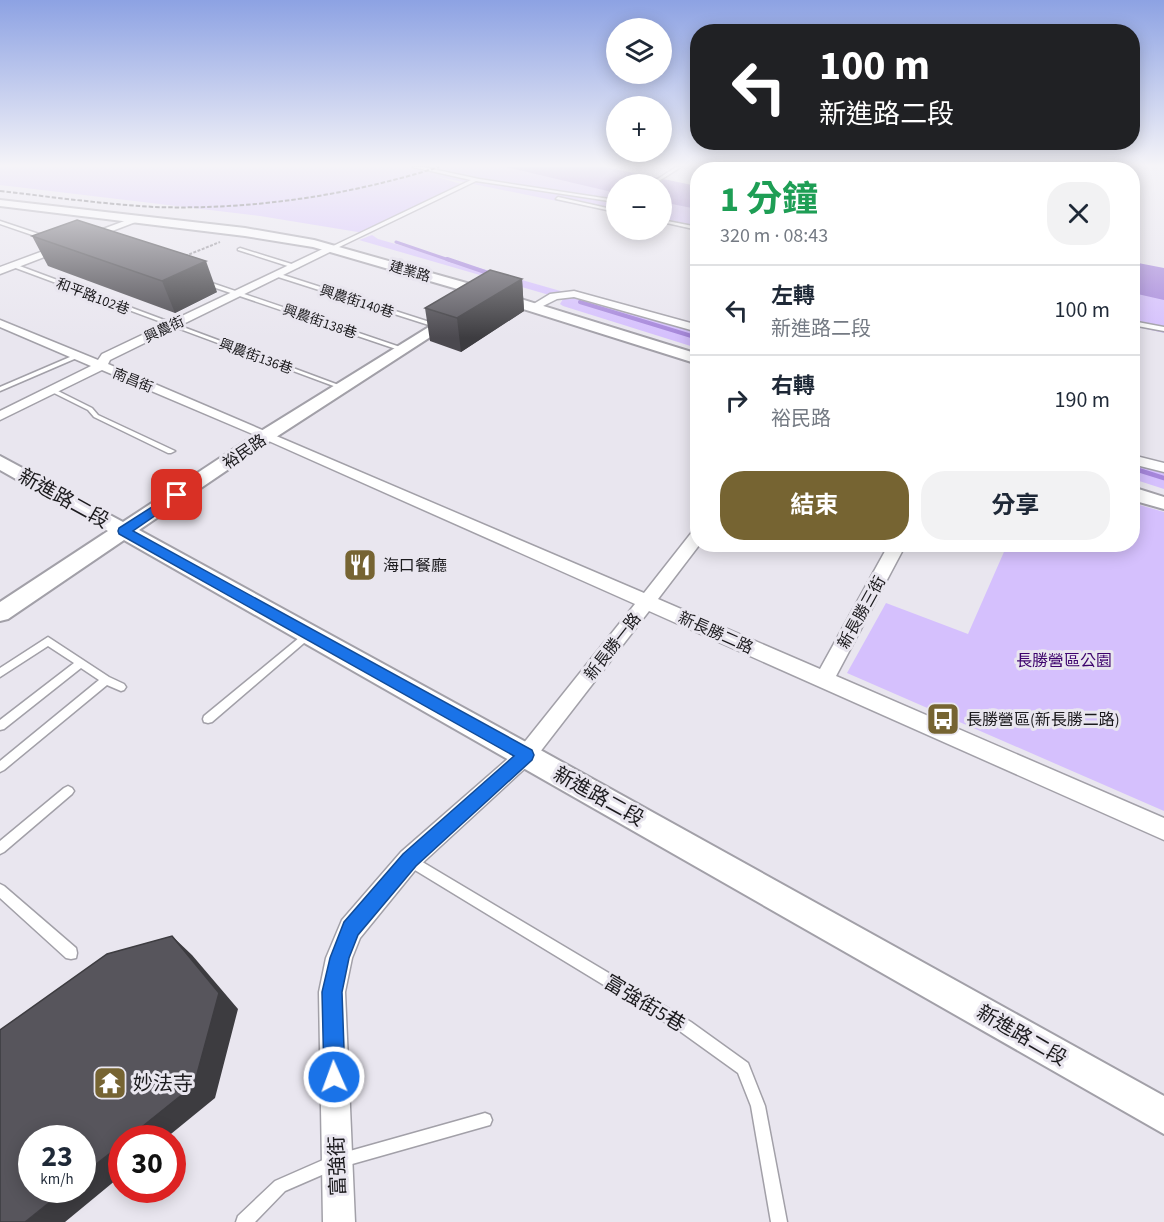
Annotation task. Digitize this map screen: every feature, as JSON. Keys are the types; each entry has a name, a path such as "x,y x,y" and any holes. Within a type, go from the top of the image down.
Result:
{"street":[{"path":"0,271 125,224"},
{"name":"建業路","path":"186,224 333,248 690,357"},
{"name":"興農街","path":"0,416 100,366 106,357 333,248"},
{"name":"裕民路","path":"0,613 267,435 490,294"},
{"path":"534,308 554,296 574,294 690,327"},
{"name":"南昌街","path":"0,323 267,435"},
{"name":"新長勝二路","path":"267,435 1164,829"},
{"path":"1140,461 1164,468"},
{"name":"新進路二段","path":"0,462 526,755 1164,1116"},
{"path":"1140,496 1164,503"},
{"name":"新長勝一路","path":"526,755 690,546"},
{"name":"新長勝三街","path":"824,679 894,552"},
{"name":"富強街","path":"339,1222 332,992 339,958 351,929 409,860 526,755"}],"lane":[{"path":"6,224 67,246"},
{"path":"333,248 383,224"},
{"path":"81,241 93,244"},
{"path":"240,249 296,267"},
{"name":"和平路102巷","path":"15,266 171,326"},
{"name":"興農街140巷","path":"278,275 438,326"},
{"name":"興農街138巷","path":"204,282 401,349"},
{"path":"1140,324 1164,329"},
{"name":"興農街136巷","path":"171,326 341,387"},
{"path":"0,389 77,356"},
{"path":"52,390 90,409 96,416 171,451"},
{"path":"208,719 308,635"},
{"path":"0,673 48,641 106,680 121,687"},
{"path":"0,726 81,663"},
{"path":"0,767 106,680"},
{"path":"2,842 68,790"},
{"name":"富強街5巷","path":"409,860 686,1027 743,1068 758,1106 779,1222"},
{"path":"0,890 71,953"},
{"path":"244,1222 280,1186 337,1161 485,1120"}],"path":[{"path":"181,258 245,232"}],"green space":[{"path":"309,224 382,224 364,233"},
{"path":"672,224 690,224 690,229 672,225"},
{"path":"372,235 378,239 690,328 690,346 563,306 560,304 563,299 359,240"},
{"path":"1140,290 1164,295 1164,333 1140,328"},
{"path":"1140,462 1164,469 1164,489 1140,481"},
{"name":"長勝營區公園","path":"1140,505 1164,512 1164,811 847,673 886,603 968,634 1004,552 1140,552"}],"shaded area":[{"path":"1140,263 1164,268 1164,300 1140,295"}],"building":[{"path":"66,224 90,224 206,261 162,281 32,236"},
{"path":"490,270 522,279 457,318 425,308"},
{"name":"妙法寺","path":"172,936 219,993 194,1085 144,1125 108,1125 108,1155 96,1164 96,1125 18,1125 18,1203 49,1203 25,1222 0,1222 0,1030 107,954"}],"waterway":[{"path":"396,242 452,261"},
{"path":"447,259 491,274"},
{"path":"580,302 690,336"},
{"path":"1140,470 1164,478"}],"place":[{"name":"海口餐廳","path":"360,565"},
{"name":"長勝營區(新長勝二路)","path":"943,719"},
{"name":"妙法寺","path":"110,1083"}],"route":[{"path":"177,495 124,531 526,755 409,860 351,929 339,958 332,992 334,1077"}]}
